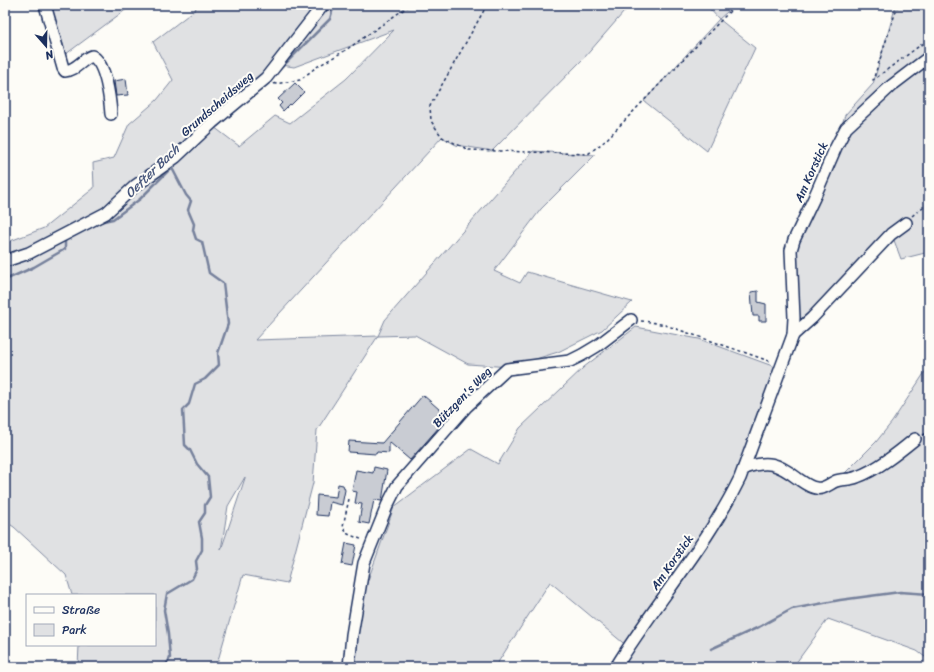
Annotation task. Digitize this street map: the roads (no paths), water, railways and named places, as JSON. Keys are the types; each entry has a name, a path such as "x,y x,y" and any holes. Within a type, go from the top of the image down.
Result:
{"street":[{"path":"44,5 63,68 68,71 74,69 84,59 92,56 101,64 106,82 111,114"},
{"name":"Grundscheidsweg","path":"5,261 29,253 106,213 135,186 176,157 214,122 266,78 323,5"},
{"name":"Am Korstick","path":"616,667 636,635 712,529 729,501 744,468 793,335 794,318 791,250 794,240 836,147 846,128 890,86 929,57"},
{"name":"Am Korstick","path":"793,335 812,318 892,234 906,223"},
{"name":"Bützgen's Weg","path":"349,667 352,635 364,563 387,506 397,486 467,406 507,369 570,361 597,346 631,320"},
{"path":"744,468 757,464 768,463 778,465 804,483 820,489 836,481 857,477 886,462 916,439"}],"waterway":[{"name":"Oefter Bach","path":"279,70 330,19 334,5"},
{"name":"Oefter Bach","path":"208,134 224,120"},
{"name":"Oefter Bach","path":"99,222 113,219 140,199 176,163"},
{"path":"165,667 170,658 164,610 167,594 192,579 197,569 196,561 202,550 202,538 199,522 205,513 205,505 210,497 208,477 197,464 190,450 185,445 183,410 189,404 195,384 205,379 219,365 218,353 228,324 223,283 209,273 202,242 196,239 193,230 194,224 188,210 191,201 186,195 172,168"},
{"name":"Oefter Bach","path":"5,280 34,267 65,249 65,239"},
{"path":"711,649 759,627 792,609 840,600 900,592 929,594"}]}
